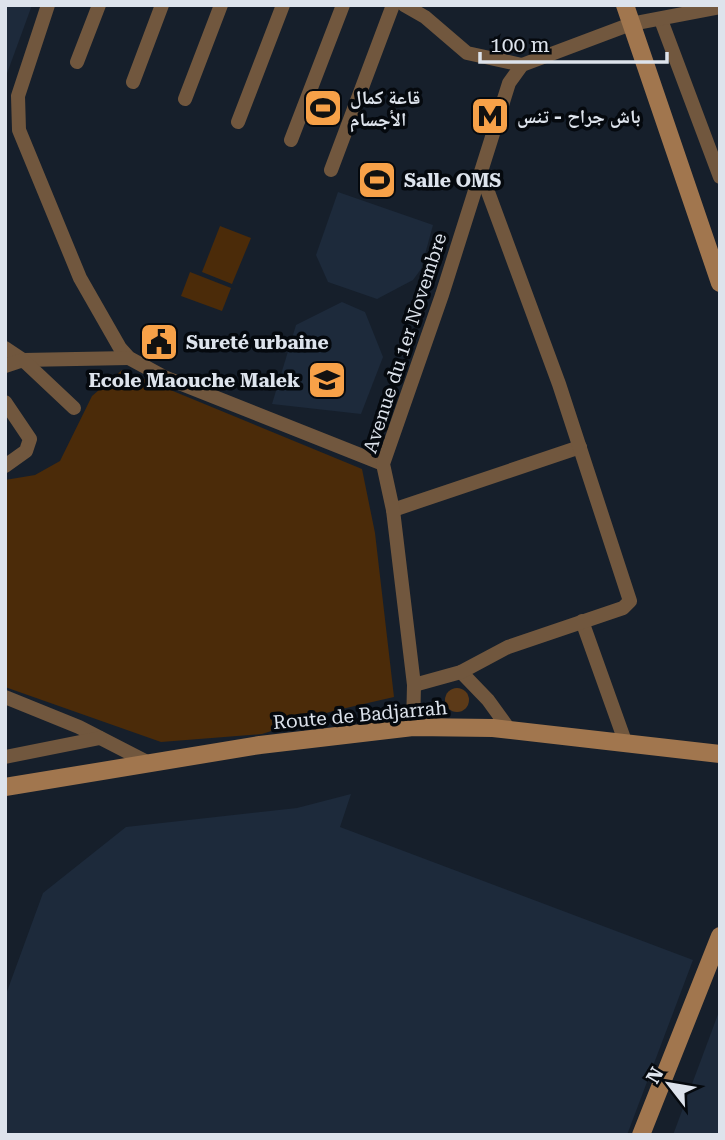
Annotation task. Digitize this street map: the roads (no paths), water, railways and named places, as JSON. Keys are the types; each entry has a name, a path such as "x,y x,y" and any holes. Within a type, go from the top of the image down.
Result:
{"main road":[{"path":"625,5 720,283"},
{"name":"Route de Badjarrah","path":"5,787 147,762 414,727 509,729 720,754"},
{"path":"641,1135 719,942"}],"street":[{"path":"48,5 18,96 19,130 80,278 111,336 129,358 164,377 383,464"},
{"path":"77,62 99,5"},
{"path":"133,82 162,5"},
{"path":"185,99 220,5"},
{"path":"238,122 283,5"},
{"path":"291,140 343,5"},
{"path":"331,170 393,5"},
{"path":"404,5 425,17 467,53 522,65 631,24 720,7"},
{"path":"661,20 720,177"},
{"name":"Avenue du 1er Novembre","path":"414,727 414,685 393,510 383,464 509,83 522,65"},
{"path":"414,685 461,672 508,647 623,608 630,596 580,447 481,173"},
{"path":"5,348 23,360 74,408"},
{"path":"5,366 23,360 129,358"},
{"path":"5,402 30,439 26,451 5,466"},
{"path":"393,510 580,447"},
{"path":"582,621 626,744"},
{"path":"461,672 488,700 509,729"},
{"path":"5,697 100,738 147,762"},
{"path":"5,757 30,755 57,746 100,738"}],"place":[{"name":"قاعة كمال الأجسام","path":"323,108"},
{"name":"باش جراح - تنس","path":"490,116"},
{"name":"Salle OMS","path":"377,180"},
{"name":"Sureté urbaine","path":"159,342"},
{"name":"Ecole Maouche Malek","path":"327,380"}]}
